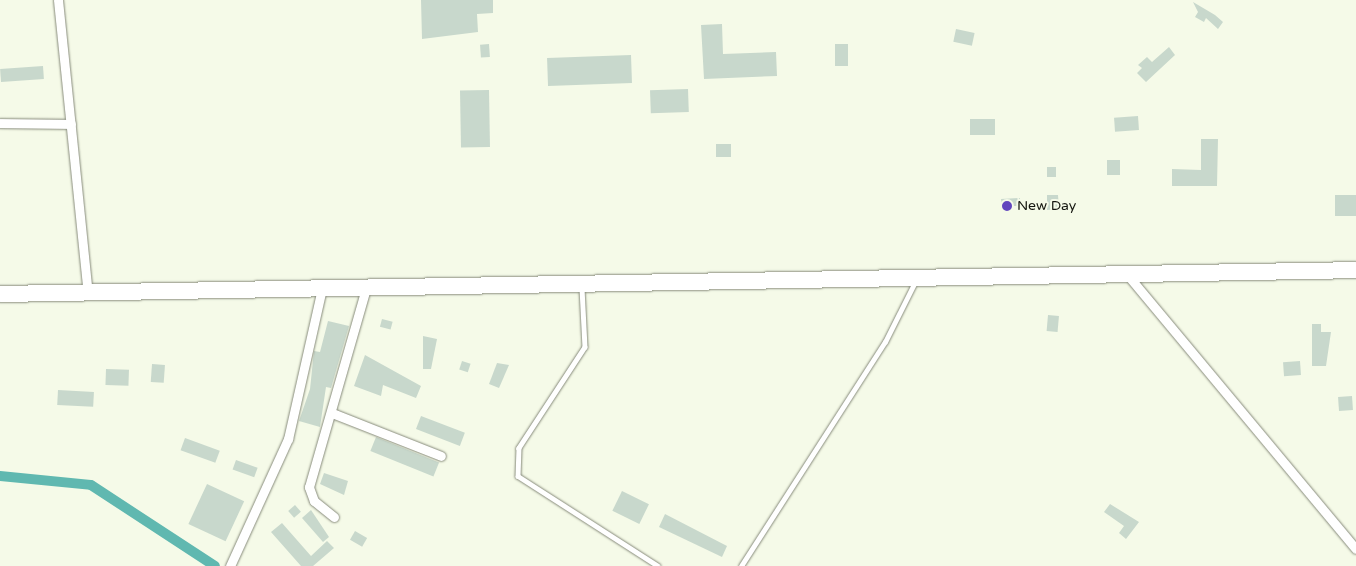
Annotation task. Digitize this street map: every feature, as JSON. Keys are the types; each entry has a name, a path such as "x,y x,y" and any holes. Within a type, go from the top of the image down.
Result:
{"highway":[{"path":"0,294 1356,270"}],"street":[{"path":"58,0 88,292"},
{"path":"0,123 70,124"},
{"path":"1126,273 1356,549"},
{"path":"230,566 288,439 322,288"},
{"path":"334,517 314,500 309,487 332,413 366,288"},
{"path":"332,413 441,456"}],"lane":[{"path":"741,566 885,342 917,278"},
{"path":"581,285 585,347 519,448 518,476 658,566"}],"building":[{"path":"421,0 493,0 493,13 477,14 478,32 422,39"},
{"path":"1193,2 1223,22 1218,29 1206,18 1204,22 1195,17 1198,12"},
{"path":"722,24 723,54 776,52 777,76 704,79 701,25"},
{"path":"956,29 975,33 972,46 953,42"},
{"path":"489,44 490,57 481,58 480,45"},
{"path":"835,44 848,44 848,66 835,66"},
{"path":"1169,47 1175,55 1146,82 1137,73 1142,68 1138,65 1147,57 1152,62"},
{"path":"631,55 632,83 548,86 547,58"},
{"path":"43,66 44,79 1,82 0,69"},
{"path":"688,89 689,112 651,113 650,90"},
{"path":"489,90 490,147 461,147 460,91"},
{"path":"1138,116 1139,130 1115,132 1114,118"},
{"path":"970,119 995,119 995,135 970,135"},
{"path":"1201,139 1218,139 1217,186 1172,186 1172,169 1201,170"},
{"path":"716,144 731,144 731,157 716,157"},
{"path":"1107,160 1120,160 1120,175 1107,175"},
{"path":"1047,167 1056,167 1056,177 1047,177"},
{"path":"1047,195 1058,195 1059,209 1047,210"},
{"path":"1335,195 1356,195 1356,216 1335,216"},
{"path":"1020,198 1020,206 1002,206 1001,199"},
{"path":"1048,315 1059,316 1058,332 1047,331"},
{"path":"382,319 393,322 391,330 380,327"},
{"path":"328,321 349,326 331,388 326,387 320,427 299,421 310,389 314,351 320,352"},
{"path":"1312,324 1321,324 1321,332 1331,332 1326,366 1312,366"},
{"path":"423,336 437,339 431,369 423,369"},
{"path":"365,355 421,386 416,398 383,385 381,396 354,386"},
{"path":"462,361 471,364 468,372 459,370"},
{"path":"1300,361 1301,375 1284,376 1283,362"},
{"path":"497,363 509,365 499,388 489,384"},
{"path":"152,364 165,365 164,383 151,382"},
{"path":"106,369 129,370 128,386 105,385"},
{"path":"58,390 94,392 93,407 57,405"},
{"path":"1352,396 1353,410 1339,411 1338,397"},
{"path":"421,416 465,433 460,446 416,429"},
{"path":"376,437 439,462 433,476 370,451"},
{"path":"185,438 220,451 215,463 181,450"},
{"path":"236,460 258,468 254,477 233,469"},
{"path":"324,473 348,481 344,495 320,484"},
{"path":"207,484 244,501 226,541 188,524"},
{"path":"622,491 649,504 639,524 612,511"},
{"path":"1110,504 1139,522 1126,539 1119,533 1124,526 1104,512"},
{"path":"295,505 301,512 294,518 288,511"},
{"path":"311,510 329,537 323,542 302,518"},
{"path":"665,514 727,546 722,557 659,527"},
{"path":"282,523 311,556 327,541 334,548 313,566 301,566 271,532"},
{"path":"355,531 367,538 362,547 350,540"}],"waterway":[{"path":"0,476 91,485 215,566"}],"place":[{"name":"New Day","path":"1007,206"}]}
